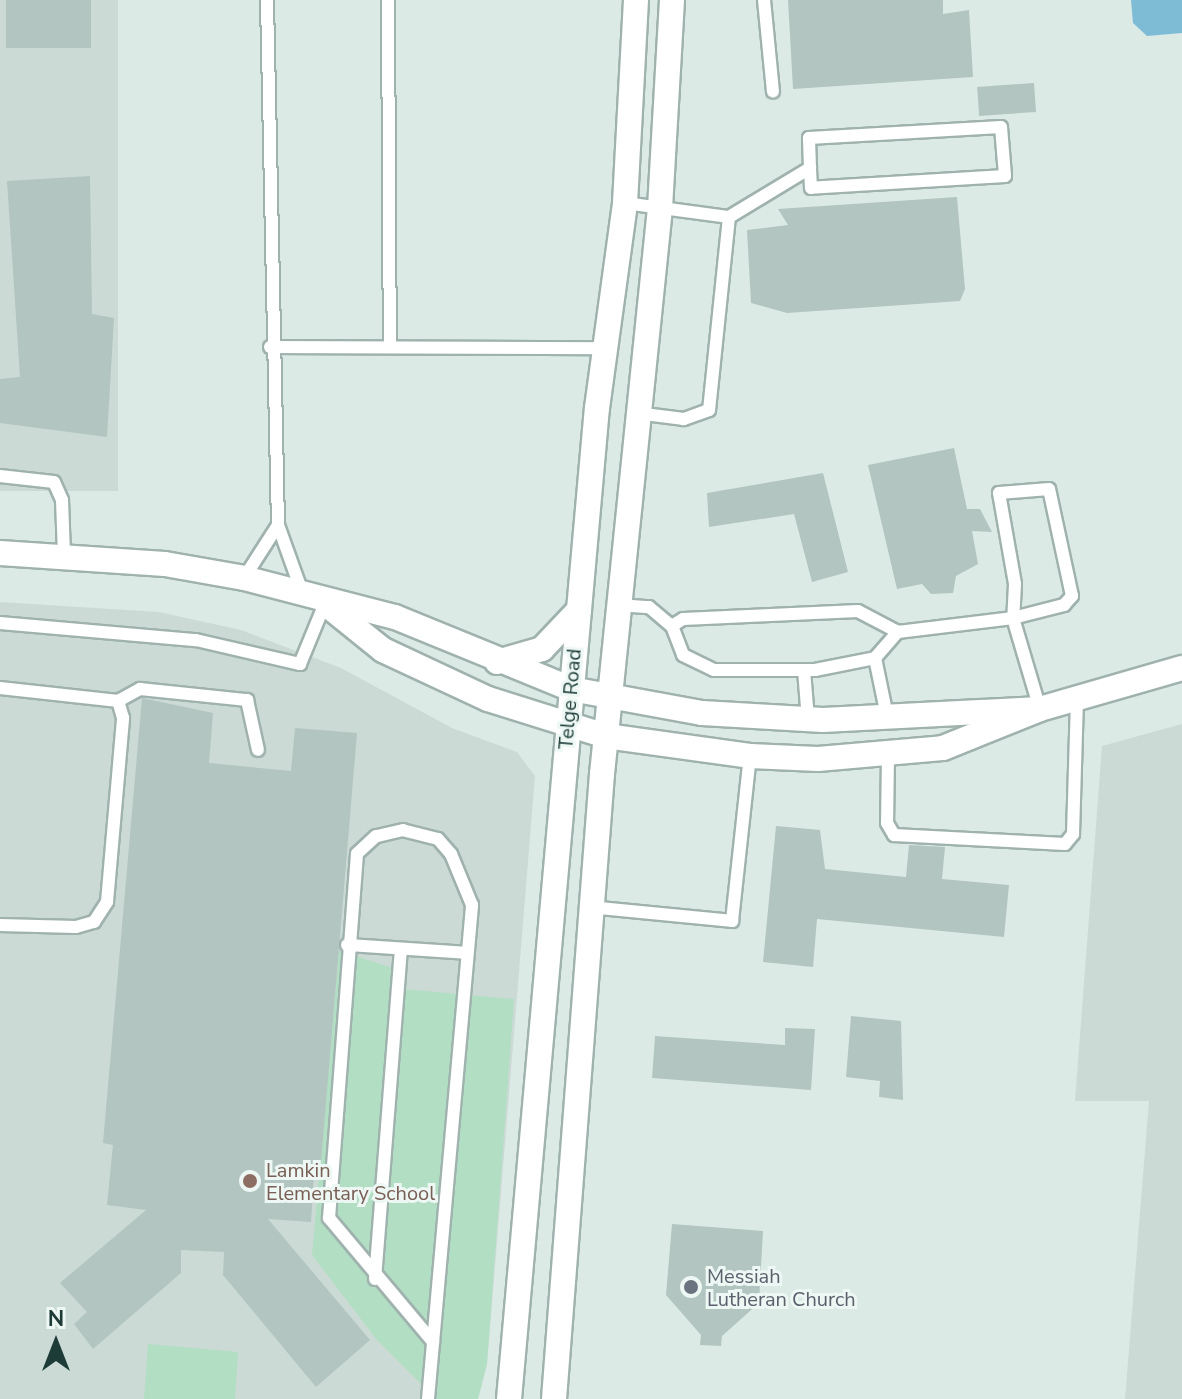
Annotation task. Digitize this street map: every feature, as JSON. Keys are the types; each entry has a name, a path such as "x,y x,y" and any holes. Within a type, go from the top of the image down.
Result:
{"main road":[{"name":"Telge Road","path":"509,1399 567,725 605,348 625,203 636,0"},
{"name":"Telge Road","path":"554,1399 590,907 636,413 660,208 672,0"},
{"path":"0,553 64,555 244,578 315,600 395,617 496,662 571,689 702,713 808,720 1040,709"},
{"path":"315,600 383,650 488,699 606,736 750,756 888,755 943,748 1040,709 1182,668"},
{"path":"496,662 542,649 579,610"}],"lane":[{"path":"0,623 196,640 300,664 315,600 278,525 270,347 267,0"},
{"path":"388,0 390,347"},
{"path":"764,0 773,92"},
{"path":"1001,127 1005,176 811,188 810,168 809,138 1001,127"},
{"path":"625,203 729,217 810,168"},
{"path":"636,413 684,419 709,410 729,217"},
{"path":"270,347 605,348"},
{"path":"0,476 54,482 62,500 64,555"},
{"path":"672,626 683,619 858,611 898,632 1013,618 1064,605 1072,596 1049,489 1039,485 999,493 1015,584 1013,618 1040,709"},
{"path":"244,578 278,525"},
{"path":"618,605 649,607 672,626 683,655 714,670 804,670 875,658 898,632"},
{"path":"875,658 887,716"},
{"path":"804,670 808,720"},
{"path":"0,688 118,701 140,689 247,700 258,750"},
{"path":"888,755 887,823 894,835 1065,844 1073,834 1077,698"},
{"path":"0,925 76,927 94,922 107,902 123,718 118,701"},
{"path":"590,907 732,921 750,756"},
{"path":"428,1399 472,905 451,854 438,839 403,830 376,836 357,854 347,945 329,1218 375,1279 433,1342"},
{"path":"347,945 467,953"},
{"path":"375,1279 401,949"}],"shaded area":[{"path":"0,0 118,0 118,491 0,491"},
{"name":"Lamkin Elementary School","path":"0,602 159,612 241,630 341,668 452,728 517,752 535,776 487,1364 478,1399 0,1399"},
{"path":"1182,724 1182,1399 1125,1399 1149,1101 1075,1101 1102,746"}],"green space":[{"path":"339,951 393,968 403,989 514,999 487,1364 478,1399 436,1399 377,1340 312,1255"},
{"path":"148,1344 238,1352 235,1399 144,1399"}],"water":[{"path":"1131,0 1182,0 1182,33 1147,36 1133,23"}],"building":[{"path":"6,0 91,0 91,48 6,48"},
{"path":"788,0 943,0 943,14 969,10 973,77 793,89"},
{"path":"1034,83 1036,112 979,116 977,87"},
{"path":"90,176 92,314 114,318 107,437 0,423 0,379 20,377 7,181"},
{"path":"957,197 965,289 960,301 787,313 751,303 747,230 788,225 778,209"},
{"path":"954,448 967,509 980,509 992,532 972,531 978,564 956,576 953,593 931,594 922,584 897,589 868,465"},
{"path":"823,473 848,572 812,582 794,514 709,527 707,493"},
{"path":"142,698 213,713 209,763 291,771 295,728 357,733 320,1174 314,1173 311,1222 268,1219 370,1340 316,1387 223,1275 224,1252 181,1250 181,1273 93,1349 74,1324 87,1312 60,1283 146,1210 107,1205 113,1145 103,1143"},
{"path":"776,826 820,830 825,869 906,877 909,845 945,847 942,879 1009,885 1004,937 817,919 813,967 763,962"},
{"path":"851,1016 901,1021 903,1100 879,1097 880,1081 846,1077"},
{"path":"785,1028 815,1029 811,1090 652,1078 655,1036 785,1045"},
{"path":"672,1224 763,1231 759,1303 722,1336 721,1346 700,1345 701,1335 666,1295"}],"place":[{"name":"Lamkin Elementary School","path":"250,1181"},
{"name":"Messiah Lutheran Church","path":"691,1287"}]}
